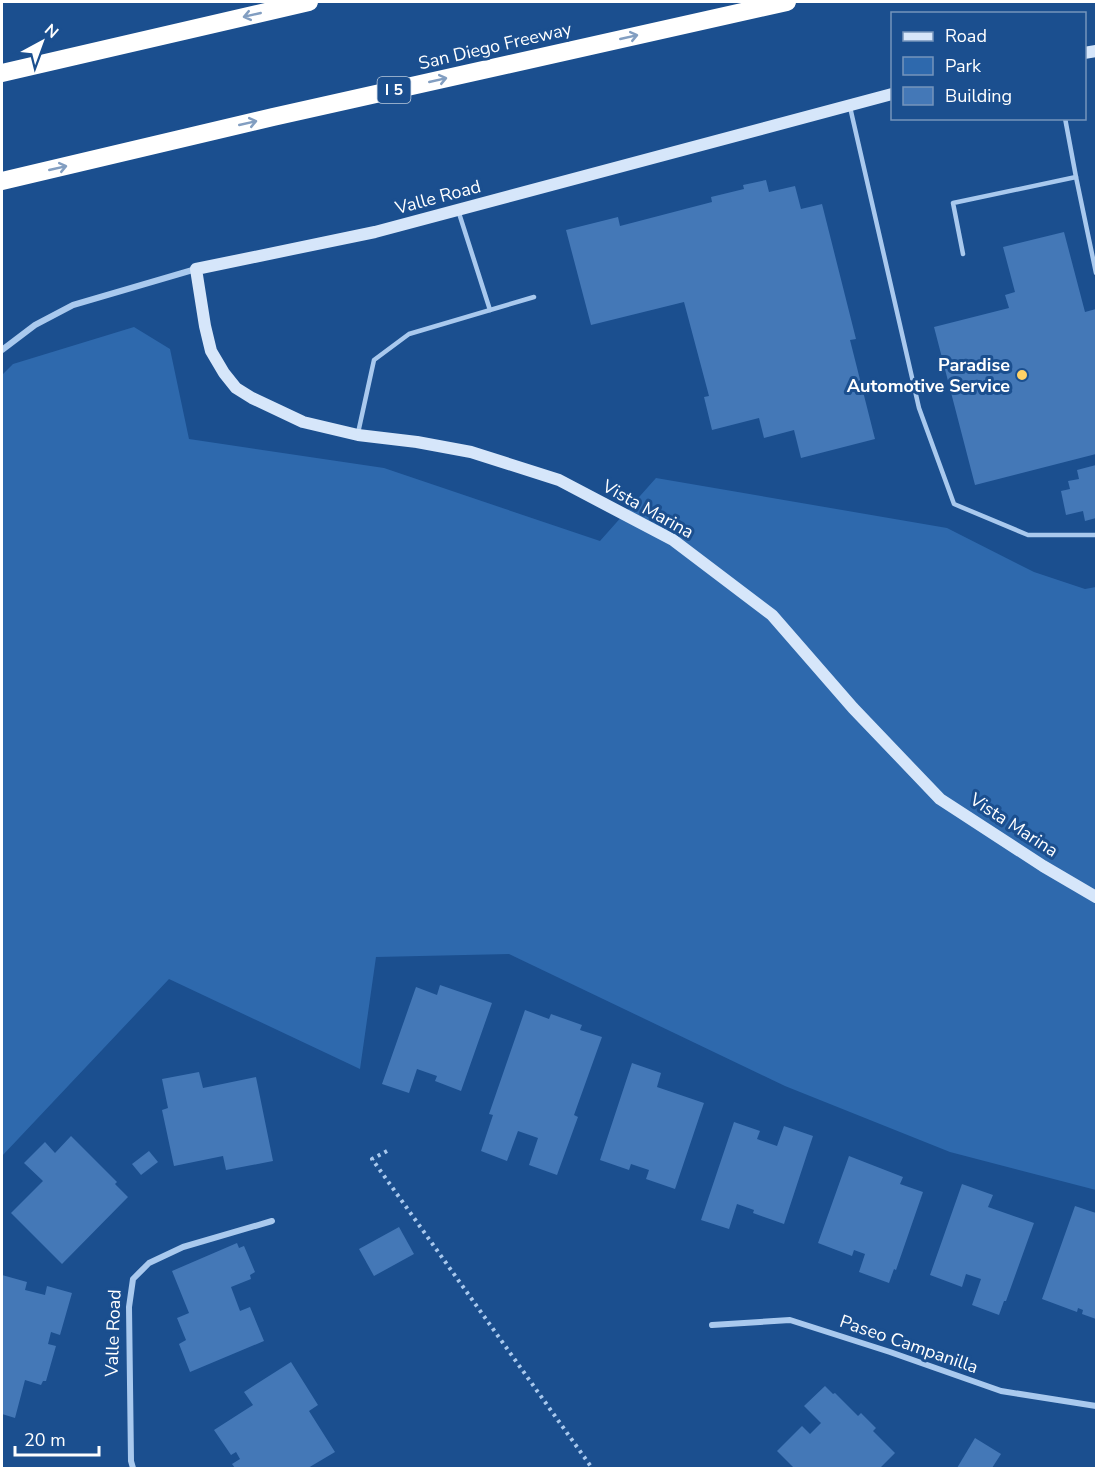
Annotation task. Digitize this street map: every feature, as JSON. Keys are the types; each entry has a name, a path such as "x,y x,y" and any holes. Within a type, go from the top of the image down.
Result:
{"highway":[{"path":"2,73 309,2"},
{"name":"San Diego Freeway","path":"2,182 262,120 788,2"}],"street":[{"name":"Valle Road","path":"2,350 34,325 73,305 196,269 375,232 891,94"},
{"name":"Vista Marina","path":"196,269 211,351 236,388 303,422 358,435 417,442 471,452 559,480 673,540 772,615 853,708 940,799 1043,866 1096,897"},
{"name":"Valle Road","path":"133,1468 131,1461 129,1307 133,1279 149,1263 183,1247 272,1221"},
{"name":"Paseo Campanilla","path":"712,1326 790,1320 1001,1391 1096,1406"}],"lane":[{"path":"850,105 919,408 954,504 1029,535 1096,535"},
{"path":"1065,120 1096,273"},
{"path":"963,254 953,203 1076,177"},
{"path":"458,210 490,310"},
{"path":"358,435 374,360 409,334 534,297"}],"path":[{"path":"387,1151 372,1159 592,1468"}],"green space":[{"path":"134,327 170,349 189,439 384,468 600,541 656,478 947,528 1034,572 1085,589 1096,587 1096,1190 950,1152 785,1086 509,954 376,957 360,1069 169,979 2,1156 2,375 13,364"}],"building":[{"path":"766,180 769,192 795,186 801,209 822,204 856,339 850,340 875,439 801,458 794,430 764,438 759,418 712,430 704,397 709,396 684,302 591,325 566,230 618,217 620,226 712,202 711,197 744,189 743,185"},
{"name":"Paradise Automotive Service","path":"1064,232 1085,312 1096,309 1096,454 975,485 934,327 1009,308 1005,295 1015,292 1003,247"},
{"path":"1096,465 1096,518 1085,521 1083,511 1066,515 1061,491 1070,489 1068,481 1079,479 1077,470"},
{"path":"440,985 492,1003 461,1091 435,1081 437,1076 417,1069 409,1093 382,1084 416,987 437,995"},
{"path":"525,1010 549,1019 551,1014 582,1025 580,1030 602,1037 574,1115 578,1117 557,1175 529,1165 538,1138 518,1131 507,1161 481,1151 493,1115 489,1114"},
{"path":"632,1063 661,1073 657,1087 704,1103 675,1189 646,1179 649,1170 631,1164 629,1170 600,1160"},
{"path":"199,1072 203,1088 256,1077 273,1161 226,1170 223,1156 174,1166 162,1110 168,1108 162,1079"},
{"path":"734,1122 760,1131 757,1139 777,1146 784,1126 813,1136 784,1224 753,1213 754,1210 737,1204 729,1229 701,1220"},
{"path":"71,1136 117,1182 115,1184 128,1197 62,1264 11,1213 43,1181 24,1163 45,1142 55,1153"},
{"path":"149,1151 158,1162 141,1175 132,1164"},
{"path":"849,1156 903,1177 900,1184 923,1192 896,1270 894,1269 889,1283 859,1272 865,1254 854,1250 852,1256 818,1243"},
{"path":"962,1184 993,1195 988,1207 1034,1223 999,1315 972,1305 981,1279 966,1274 962,1287 930,1275"},
{"path":"1075,1206 1096,1213 1096,1319 1082,1314 1083,1310 1078,1308 1077,1312 1042,1299"},
{"path":"399,1227 414,1254 374,1276 359,1249"},
{"path":"237,1243 239,1248 244,1246 255,1272 250,1275 251,1279 231,1287 240,1311 250,1307 264,1341 190,1372 179,1344 186,1340 177,1318 189,1313 172,1271"},
{"path":"2,1275 27,1282 25,1290 45,1295 47,1286 72,1293 60,1335 51,1332 48,1344 56,1346 46,1381 43,1381 41,1385 25,1380 15,1418 2,1414"},
{"path":"291,1362 318,1405 309,1411 335,1452 308,1468 235,1468 232,1464 240,1459 236,1452 231,1455 214,1430 253,1405 244,1392"},
{"path":"825,1386 858,1416 861,1413 876,1428 873,1431 895,1453 880,1468 794,1468 777,1451 802,1426 810,1434 821,1423 804,1406"},
{"path":"975,1438 1001,1454 992,1468 957,1468"}],"place":[{"name":"Paradise Automotive Service","path":"1022,375"}]}
